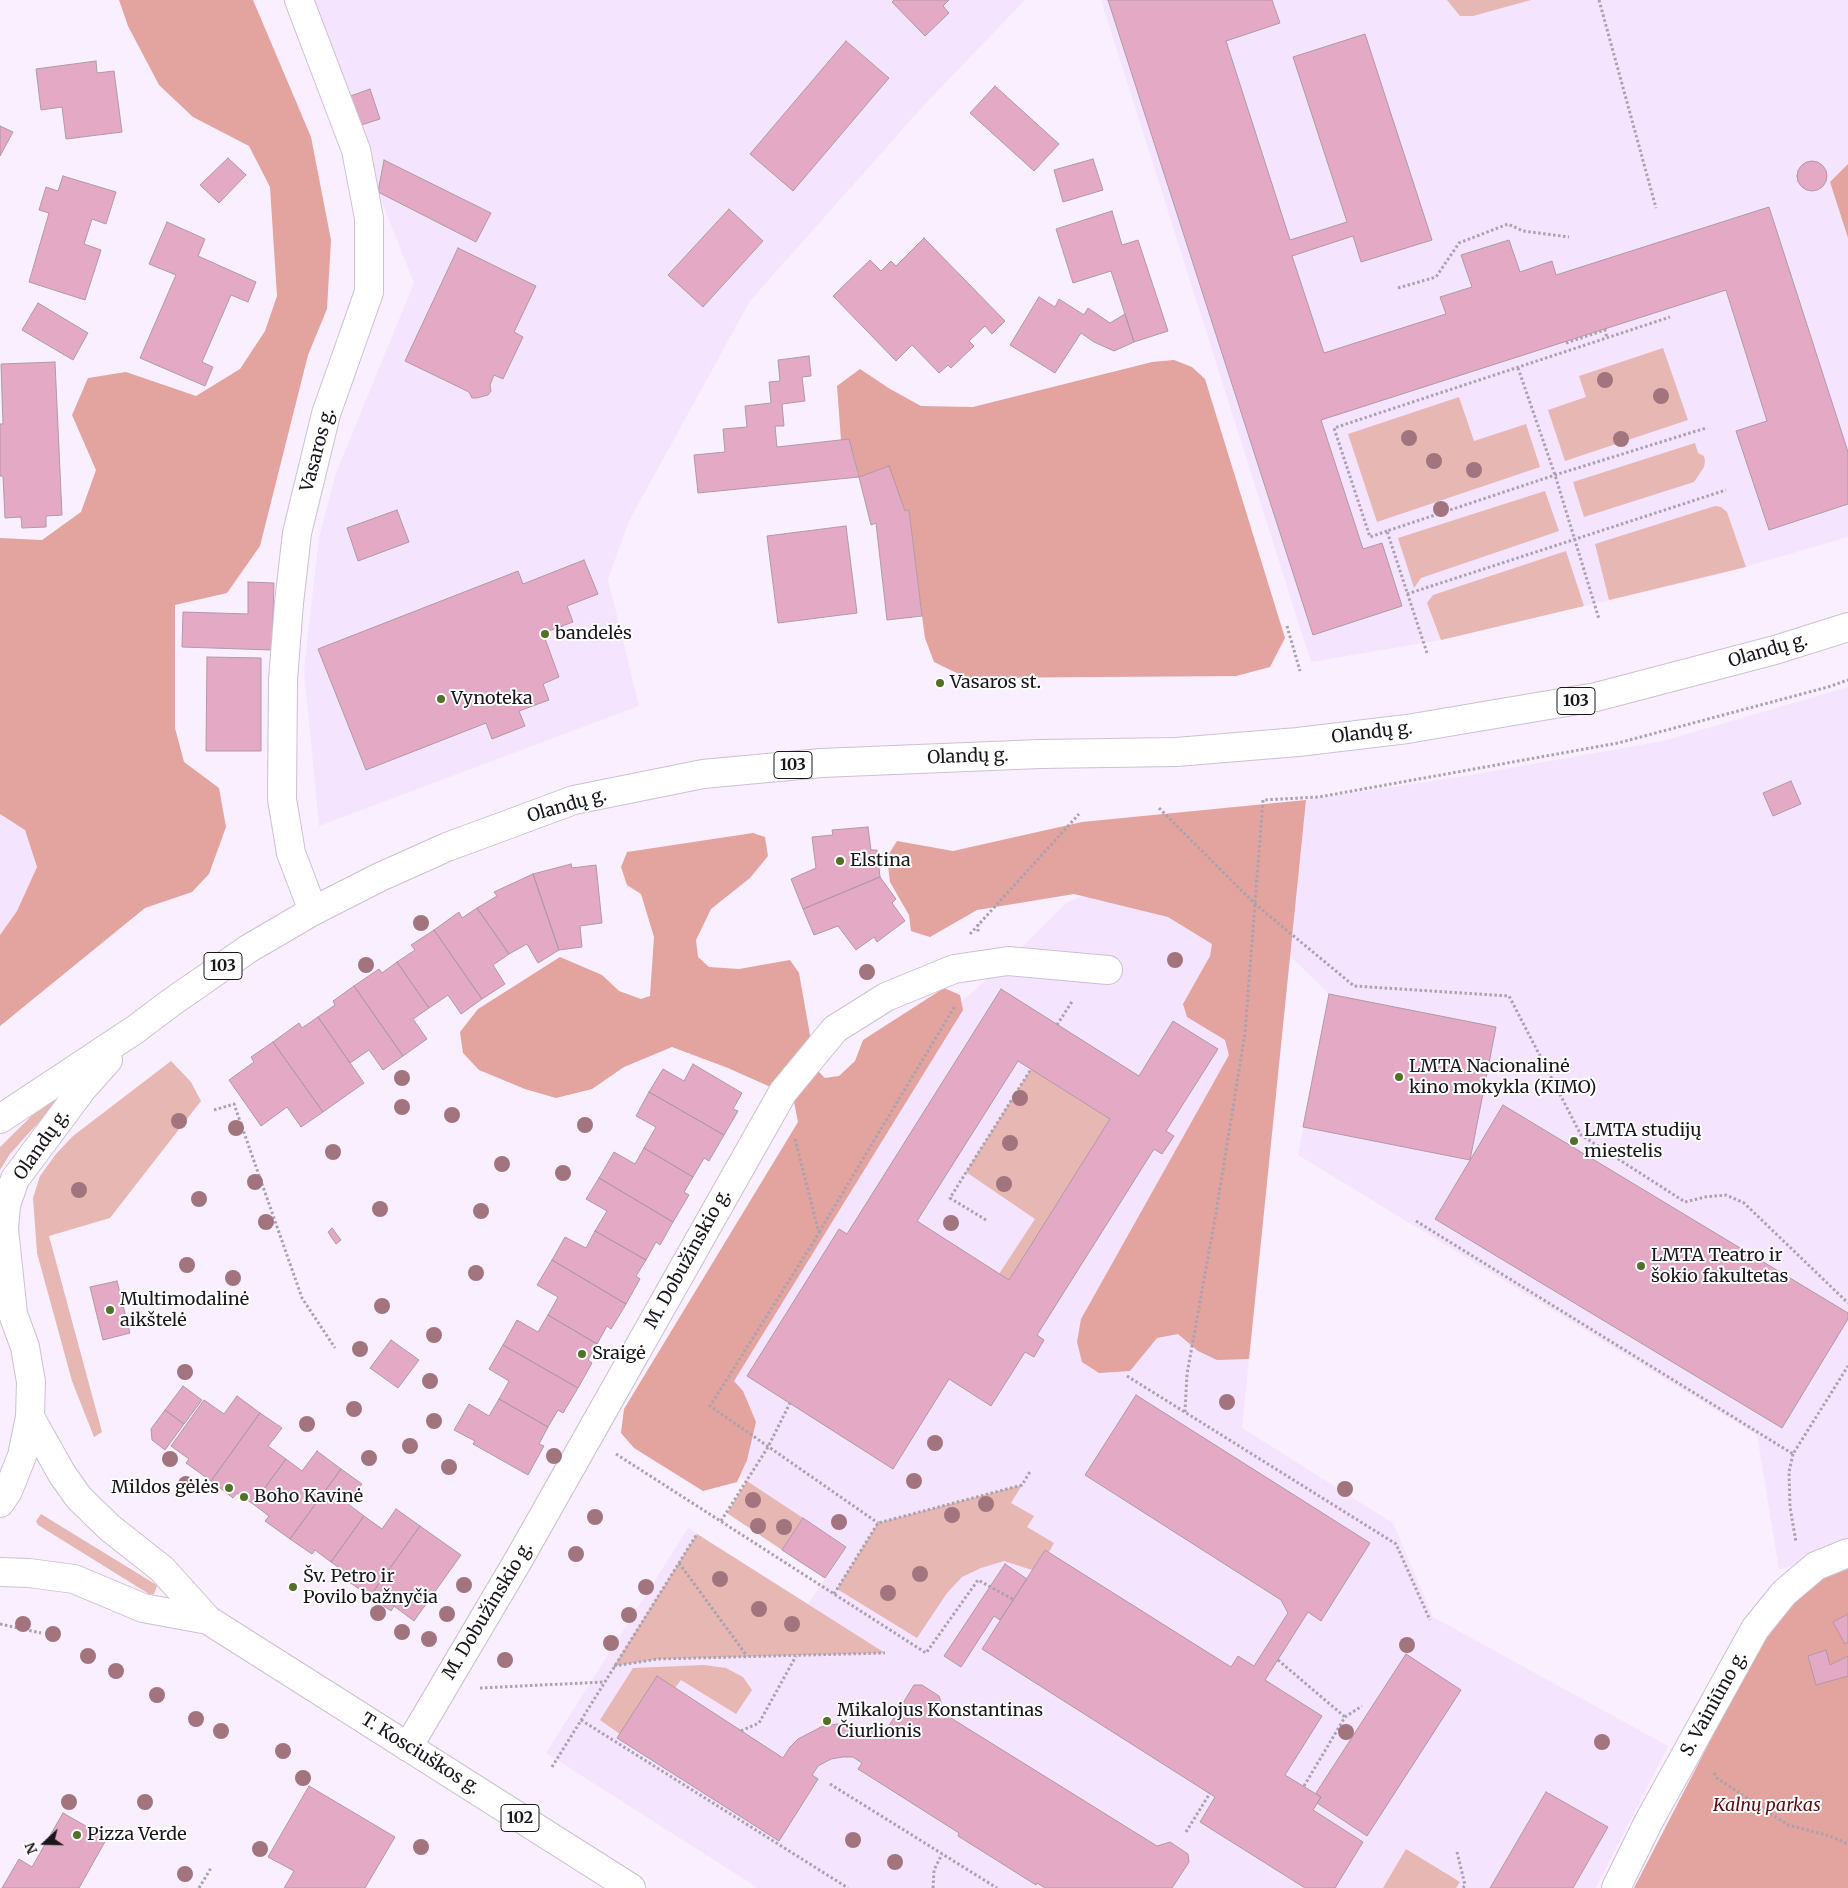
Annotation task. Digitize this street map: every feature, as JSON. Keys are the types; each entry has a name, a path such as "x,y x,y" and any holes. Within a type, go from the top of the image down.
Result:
{"main road":[{"name":"Vasaros g.","path":"298,0 356,150 369,218 369,292 326,414 296,533 289,603 284,680 282,799 291,853 314,911"},
{"name":"Olandų g.","path":"0,1119 136,1029 248,949 314,911 380,877 447,847 574,800 693,776 821,763 1040,754 1176,752 1298,742 1407,730 1596,697 1767,652 1848,627"},
{"name":"M. Dobužinskio g.","path":"408,1747 519,1560 783,1092 835,1029 886,997 954,969 1008,961 1108,970"},
{"name":"Olandų g.","path":"0,1503 8,1491 22,1456 30,1417 31,1382 25,1347 6,1303 4,1229 6,1205 15,1179 83,1088 136,1029"},
{"name":"T. Kosciuškos g.","path":"30,1417 62,1474 79,1498 110,1528 162,1569 208,1620 631,1888"},
{"name":"S. Vainiūno g.","path":"1616,1888 1649,1822 1755,1629 1784,1593 1816,1566 1848,1553"},
{"name":"T. Kosciuškos g.","path":"0,1572 30,1573 74,1579 143,1608 208,1620"}],"path":[{"path":"1599,0 1656,208"},
{"path":"1398,288 1436,277 1459,243 1508,224 1523,231 1569,237"},
{"path":"1670,317 1334,428 1370,536 1706,428"},
{"path":"1566,343 1605,330 1608,338"},
{"path":"1518,368 1555,475 1599,618"},
{"path":"1407,594 1726,490"},
{"path":"1387,531 1427,652"},
{"path":"1287,626 1300,671"},
{"path":"1185,1412 1187,1374 1216,1213 1244,1034 1264,800 1319,797 1618,743 1848,680"},
{"path":"1159,808 1255,904 1354,986 1509,996 1581,1135 1685,1202 1705,1197 1726,1195 1744,1203 1848,1303"},
{"path":"966,938 1079,814"},
{"path":"878,1523 710,1406 819,1233 979,965"},
{"path":"986,1220 950,1198 1031,1069"},
{"path":"783,1092 819,1233"},
{"path":"214,1110 234,1104 302,1298 335,1348"},
{"path":"1416,1221 1793,1454"},
{"path":"1790,1507 1789,1472 1793,1454 1848,1366"},
{"path":"1127,1376 1396,1544 1430,1620"},
{"path":"721,1521 768,1447 790,1403"},
{"path":"588,1436 926,1653 978,1580 1014,1600"},
{"path":"834,1594 878,1523 1022,1485 1031,1470"},
{"path":"552,1767 697,1534"},
{"path":"679,1563 748,1656"},
{"path":"0,1624 41,1633"},
{"path":"614,1666 658,1659 885,1653"},
{"path":"741,1731 759,1723 797,1656"},
{"path":"1278,1660 1345,1716"},
{"path":"441,1690 604,1682"},
{"path":"1304,1786 1345,1716 1362,1706"},
{"path":"581,1720 848,1888"},
{"path":"1694,1740 1717,1778 1788,1825 1830,1836 1848,1844"},
{"path":"830,1784 997,1888"},
{"path":"1186,1832 1210,1793"},
{"path":"1457,1852 1465,1885 1463,1888"},
{"path":"933,1888 934,1870 942,1854"},
{"path":"200,1888 211,1868"}],"shaded area":[{"path":"308,0 1025,0 926,103 750,301 629,521 608,579 639,706 319,826 304,669 319,537 336,473 414,283 378,192"},
{"path":"1101,0 1848,0 1848,164 1830,182 1848,238 1848,537 1720,574 1441,640 1311,662"},
{"path":"1447,0 1531,0 1473,16 1460,16"},
{"path":"1663,348 1688,420 1565,461 1548,410 1586,397 1579,376"},
{"path":"1459,397 1474,441 1526,424 1540,467 1377,522 1348,434"},
{"path":"1695,443 1698,453 1704,456 1705,461 1704,467 1694,482 1584,517 1573,482"},
{"path":"1545,491 1559,531 1421,578 1414,588 1398,538"},
{"path":"1715,506 1721,507 1727,512 1746,567 1609,600 1595,544"},
{"path":"1566,551 1584,606 1441,640 1427,603 1433,595"},
{"path":"1848,687 1848,1555 1779,1569 1757,1435 1298,1155 1329,994 1290,956 1242,1428 1393,1523 1433,1617 1668,1746 1596,1888 758,1888 546,1753 688,1528 808,1604 846,1547 747,1481 667,1432 927,1032 1008,961 1066,903 1111,883 1289,955 1306,800 1459,777 1663,741"},
{"path":"0,814 25,830 37,867 17,911 0,935"},
{"path":"171,1061 191,1082 201,1101 110,1218 49,1236 102,1432 94,1437 72,1381 37,1253 33,1198 40,1176 56,1154 73,1136"},
{"path":"1031,1069 1110,1119 1009,1280 999,1274 1035,1219 966,1172"},
{"path":"58,1090 63,1097 10,1154 0,1170 0,1147"},
{"path":"747,1481 803,1518 782,1550 727,1513"},
{"path":"1022,1485 1011,1503 1034,1516 1027,1527 1054,1543 1049,1552 1045,1550 1032,1570 1004,1561 981,1568 962,1577 947,1593 917,1638 837,1589 878,1523"},
{"path":"41,1514 155,1584 157,1586 154,1594 149,1594 38,1525 36,1521"},
{"path":"697,1534 885,1653 658,1659 614,1666"},
{"path":"704,1665 726,1668 743,1677 752,1690 736,1714 681,1680 675,1688 620,1734 600,1720 633,1668"},
{"path":"1406,1849 1460,1882 1456,1888 1383,1888"}],"green space":[{"path":"119,0 253,0 311,137 331,240 327,309 308,355 260,546 227,593 175,605 175,728 184,762 219,788 226,827 209,874 192,892 145,908 0,1026 0,935 17,911 37,867 25,830 0,814 0,538 42,540 81,512 96,470 72,415 88,378 126,372 196,396 240,369 265,331 277,296 270,187 249,146 193,117 159,85 128,26"},
{"path":"1848,164 1848,238 1830,182"},
{"path":"1174,360 1192,367 1205,379 1285,638 1270,667 1236,676 967,678 934,662 925,638 909,510 905,511 889,467 859,477 849,440 841,440 837,386 860,369 890,389 921,406 973,407 1152,362"},
{"path":"1306,800 1249,1359 1217,1360 1198,1351 1178,1334 1157,1338 1130,1371 1099,1373 1082,1362 1077,1342 1081,1319 1229,1055 1225,1040 1187,1017 1183,1004 1210,956 1212,944 1168,917 1074,894 977,910 930,937 911,931 909,915 890,882 887,857 897,841 953,851 1082,822"},
{"path":"753,833 765,837 768,856 750,878 711,909 696,940 698,957 709,967 739,969 790,960 799,973 816,1069 825,1078 839,1076 855,1061 863,1040 944,988 960,995 963,1010 734,1381 743,1391 756,1422 747,1460 737,1482 703,1491 634,1448 621,1433 624,1409 798,1122 793,1097 728,1068 672,1047 624,1067 592,1089 556,1098 525,1089 479,1070 463,1053 460,1032 478,1009 560,957 602,975 619,991 641,999 650,996 654,937 641,894 627,885 621,867 627,852"},
{"name":"Kalnų parkas","path":"1848,1564 1848,1888 1634,1888 1754,1656 1786,1607 1819,1576"}],"building":[{"path":"894,0 949,0 943,6 949,13 925,36 892,2"},
{"path":"1108,0 1272,0 1280,23 1226,41 1290,240 1347,222 1293,57 1365,34 1432,240 1361,262 1353,236 1292,256 1324,353 1446,314 1440,297 1472,287 1461,255 1509,240 1520,272 1552,261 1556,275 1769,207 1848,452 1848,504 1769,530 1736,431 1767,421 1726,290 1321,420 1363,549 1382,543 1402,606 1313,635"},
{"path":"846,41 889,78 793,191 750,154"},
{"path":"96,61 97,73 114,71 122,132 66,139 62,107 41,110 36,69"},
{"path":"995,86 1059,144 1034,171 970,113"},
{"path":"370,89 380,119 355,127 345,98"},
{"path":"0,126 13,132 0,156"},
{"path":"228,158 246,175 219,203 200,185"},
{"path":"1093,159 1103,190 1063,202 1054,170"},
{"path":"384,160 491,213 476,242 378,192"},
{"path":"1812,161 1823,165 1827,176 1823,187 1812,191 1801,187 1797,176 1801,165"},
{"path":"63,176 116,192 106,224 92,219 84,244 101,250 85,300 29,282 49,213 39,210 46,187 58,191"},
{"path":"729,209 763,241 703,307 668,275"},
{"path":"1112,211 1122,245 1138,240 1168,331 1134,342 1111,271 1073,283 1056,229"},
{"path":"167,222 205,239 198,256 256,282 248,302 231,295 202,362 213,367 205,386 140,358 176,275 149,264"},
{"path":"924,238 1005,321 992,334 985,326 969,341 974,346 951,368 948,365 939,373 912,345 896,361 833,296 870,260 881,271 891,261 896,266"},
{"path":"458,248 536,286 514,332 523,337 503,379 494,375 490,385 491,391 488,395 477,398 472,398 469,392 405,361"},
{"path":"1039,297 1055,307 1059,299 1084,315 1088,308 1110,323 1125,314 1134,342 1114,351 1094,342 1081,333 1055,373 1010,345"},
{"path":"38,303 88,333 73,360 22,330"},
{"path":"809,356 811,376 802,377 805,401 782,404 784,426 775,426 777,447 849,439 859,477 698,493 694,455 725,452 723,429 747,427 745,406 771,403 769,382 780,381 778,360"},
{"path":"55,362 62,515 46,516 46,527 22,528 21,517 5,518 3,476 0,476 0,424 3,424 1,364"},
{"path":"889,466 905,511 909,510 922,616 887,620 876,523 871,525 859,477"},
{"path":"397,510 409,542 358,561 347,528"},
{"path":"846,526 857,613 778,623 767,536"},
{"path":"584,560 598,594 567,606 573,622 543,633 559,677 543,684 549,700 519,711 525,726 492,739 486,723 366,770 318,649 518,571 523,584"},
{"path":"248,582 274,583 272,650 182,647 183,612 248,614"},
{"path":"207,657 261,658 261,751 206,751"},
{"path":"1791,781 1801,804 1773,816 1763,793"},
{"path":"868,827 871,850 877,850 880,877 803,909 791,879 816,868 812,837 833,835 832,830"},
{"path":"571,864 572,868 596,865 602,923 580,926 582,947 559,950 533,874"},
{"path":"533,874 559,950 538,963 527,944 509,954 477,908 497,896 494,892"},
{"path":"880,877 896,899 892,903 905,921 877,942 874,937 856,950 838,926 814,935 803,909"},
{"path":"477,908 509,954 493,965 505,984 482,999 434,930 459,912 462,918"},
{"path":"434,930 482,999 461,1014 448,995 429,1008 397,962 415,950 411,945"},
{"path":"397,962 429,1008 413,1019 427,1039 403,1056 354,986 379,969 382,973"},
{"path":"354,986 403,1056 383,1070 369,1050 350,1063 318,1017 335,1005 333,1001"},
{"path":"1001,989 1139,1076 1173,1021 1218,1049 1166,1131 1174,1136 1162,1154 1154,1149 1037,1335 1044,1340 1034,1357 1025,1352 991,1406 949,1379 893,1469 747,1376 839,1229 847,1234","holes":["1018,1061 1110,1119 1009,1280 917,1221"]},
{"name":"LMTA Nacionalinė kino mokykla (KIMO)","path":"1329,994 1496,1027 1470,1160 1303,1127"},
{"path":"318,1017 364,1083 323,1112 273,1042 299,1023 302,1028"},
{"path":"273,1042 323,1112 301,1127 287,1107 261,1126 229,1080 254,1062 251,1057"},
{"path":"693,1064 742,1093 733,1109 738,1111 724,1135 649,1092 663,1069 684,1081"},
{"path":"649,1092 724,1135 709,1161 704,1158 693,1177 644,1148 656,1127 636,1116"},
{"name":"LMTA Teatro ir šokio fakultetas","path":"1503,1105 1848,1313 1848,1319 1782,1428 1435,1219"},
{"path":"644,1148 693,1177 684,1192 689,1195 673,1222 599,1178 614,1152 635,1164"},
{"path":"599,1178 673,1222 660,1245 656,1242 646,1260 595,1231 607,1211 586,1199"},
{"path":"332,1228 341,1240 336,1244 328,1232"},
{"path":"595,1231 646,1260 636,1276 640,1279 626,1304 552,1260 565,1237 586,1248"},
{"path":"552,1260 626,1304 611,1329 607,1326 597,1344 548,1315 558,1297 537,1285"},
{"name":"Multimodalinė aikštelė","path":"117,1281 130,1333 103,1340 90,1287"},
{"path":"548,1315 597,1344 588,1360 592,1363 578,1388 503,1345 517,1320 538,1332"},
{"path":"391,1340 419,1360 398,1388 370,1368"},
{"path":"503,1345 578,1388 563,1413 558,1410 548,1427 499,1399 509,1381 489,1369"},
{"path":"183,1386 202,1400 184,1424 165,1410"},
{"path":"1136,1395 1370,1543 1321,1621 1308,1612 1265,1680 1322,1716 1285,1775 1321,1797 1313,1810 1363,1842 1335,1888 1305,1888 1200,1822 1215,1797 982,1649 1045,1550 1231,1667 1238,1656 1254,1666 1288,1613 1281,1600 1085,1475"},
{"path":"237,1396 260,1413 211,1481 186,1463 189,1459 171,1446 204,1400 224,1414"},
{"path":"499,1399 548,1427 539,1444 544,1446 528,1475 473,1444 475,1441 454,1430 469,1404 489,1416"},
{"path":"165,1410 184,1424 165,1450 152,1440 151,1429"},
{"path":"260,1413 282,1428 268,1446 286,1459 253,1504 237,1493 233,1498 211,1481"},
{"path":"317,1451 341,1469 290,1539 265,1521 269,1516 253,1504 286,1459 302,1471"},
{"path":"341,1469 362,1484 348,1504 364,1516 331,1562 315,1550 312,1554 290,1539"},
{"path":"396,1509 420,1526 370,1596 343,1578 347,1573 331,1562 364,1516 382,1529"},
{"path":"803,1518 846,1547 825,1578 782,1550"},
{"path":"420,1526 461,1555 414,1621 394,1606 391,1611 370,1596"},
{"path":"1005,1564 1027,1579 1000,1620 994,1616 961,1667 944,1656"},
{"path":"1848,1614 1848,1642 1845,1644 1833,1622"},
{"path":"1826,1650 1830,1665 1848,1656 1848,1676 1816,1685 1808,1656"},
{"path":"1406,1654 1461,1690 1367,1836 1317,1803 1321,1797 1316,1793"},
{"path":"657,1676 783,1758 798,1739 821,1727 837,1724 854,1725 884,1734 914,1685 922,1685 939,1696 942,1705 938,1710 1157,1846 1170,1842 1188,1854 1189,1862 1172,1888 1045,1888 1037,1883 1036,1885 958,1836 959,1833 858,1769 862,1763 853,1757 831,1759 818,1766 812,1775 818,1779 779,1841 617,1738"},
{"path":"309,1786 395,1837 365,1888 284,1888 294,1871 268,1857"},
{"path":"1546,1792 1608,1827 1573,1888 1490,1888"},
{"path":"63,1813 107,1838 79,1888 2,1888 19,1859 32,1867"}],"place":[{"name":"bandelės","path":"545,634"},
{"name":"Vasaros st.","path":"940,683"},
{"name":"Vynoteka","path":"441,699"},
{"name":"Elstina","path":"840,861"},
{"name":"LMTA Nacionalinė kino mokykla (KIMO)","path":"1399,1077"},
{"name":"LMTA studijų miestelis","path":"1574,1141"},
{"name":"LMTA Teatro ir šokio fakultetas","path":"1641,1266"},
{"name":"Multimodalinė aikštelė","path":"110,1310"},
{"name":"Sraigė","path":"582,1354"},
{"name":"Mildos gėlės","path":"229,1488"},
{"name":"Boho Kavinė","path":"244,1497"},
{"name":"Šv. Petro ir Povilo bažnyčia","path":"293,1587"},
{"name":"Mikalojus Konstantinas Čiurlionis","path":"827,1721"},
{"name":"Pizza Verde","path":"77,1835"}]}
